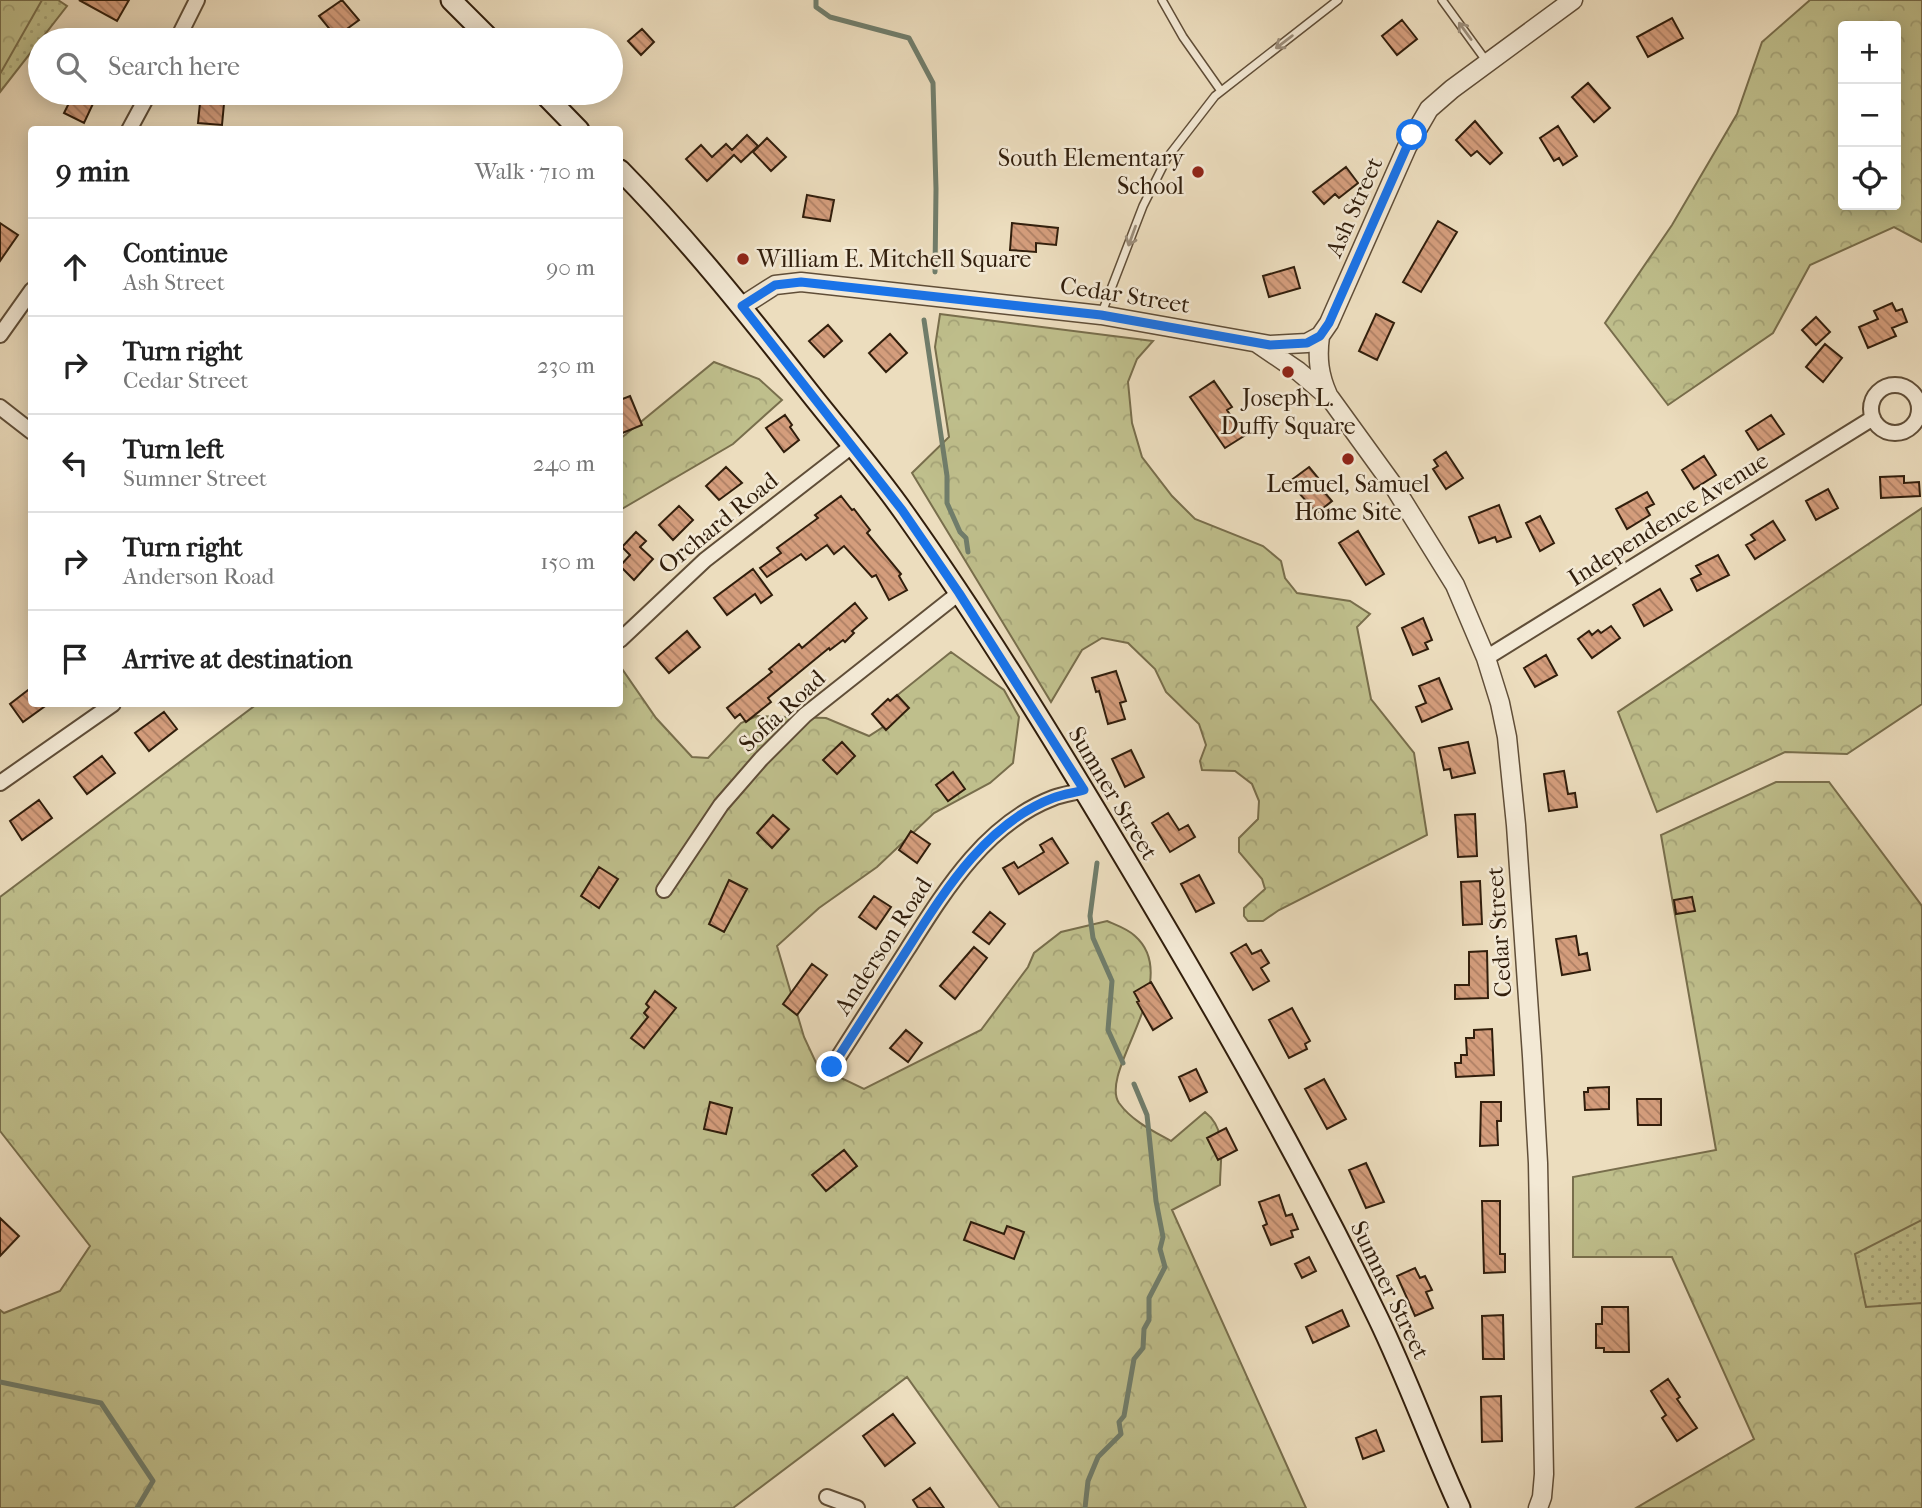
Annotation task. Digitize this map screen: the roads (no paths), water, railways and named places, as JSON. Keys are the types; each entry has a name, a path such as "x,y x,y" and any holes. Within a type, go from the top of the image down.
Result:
{"main road":[{"path":"451,0 479,28"},
{"path":"555,105 575,126"},
{"name":"Sumner Street","path":"623,173 683,236 742,306 902,510 959,593 1084,790 1302,1166 1399,1364 1460,1508"}],"street":[{"path":"183,28 197,0"},
{"name":"Ash Street","path":"1320,336 1329,323 1418,125 1429,109 1573,0"},
{"path":"135,126 144,105"},
{"name":"Cedar Street","path":"742,306 770,288 793,281 1101,315 1257,343 1295,345 1307,343 1320,336 1320,373 1330,398 1393,485 1455,585 1486,658 1507,737 1538,1163 1544,1474 1538,1508"},
{"path":"0,335 28,296"},
{"name":"Cedar Street","path":"1257,343 1289,364 1330,398"},
{"path":"0,407 28,429"},
{"name":"Independence Avenue","path":"1486,658 1873,418"},
{"name":"Orchard Road","path":"623,637 715,552 852,446"},
{"name":"Sofia Road","path":"664,890 721,805 776,744 805,715 959,593"},
{"path":"0,783 109,707"},
{"name":"Anderson Road","path":"832,1067 942,895 967,862 1001,831 1036,806 1053,798 1084,790"},
{"path":"827,1497 857,1508"}],"lane":[{"path":"1162,0 1221,91"},
{"path":"1101,315 1154,181 1167,158 1221,91 1338,0"},
{"path":"1443,0 1488,63"}],"waterway":[{"path":"816,0 816,7 830,17 909,38 933,83 935,272"},
{"path":"924,320 947,476 947,503 960,532 966,538 968,552"},
{"path":"1097,863 1090,916 1093,938 1112,981 1108,1030 1123,1063"},
{"path":"1085,1508 1088,1481 1098,1457 1121,1434 1119,1422 1124,1416 1134,1359 1143,1348 1144,1329 1149,1320 1149,1298 1165,1267 1160,1249 1163,1237 1156,1201 1147,1115 1134,1084"},
{"path":"0,1382 101,1403 153,1481 137,1508"}],"place":[{"name":"South Elementary School","path":"1198,172"},
{"name":"William E. Mitchell Square","path":"743,259"},
{"name":"Joseph L. Duffy Square","path":"1288,372"},
{"name":"Lemuel, Samuel Home Site","path":"1348,459"}]}
